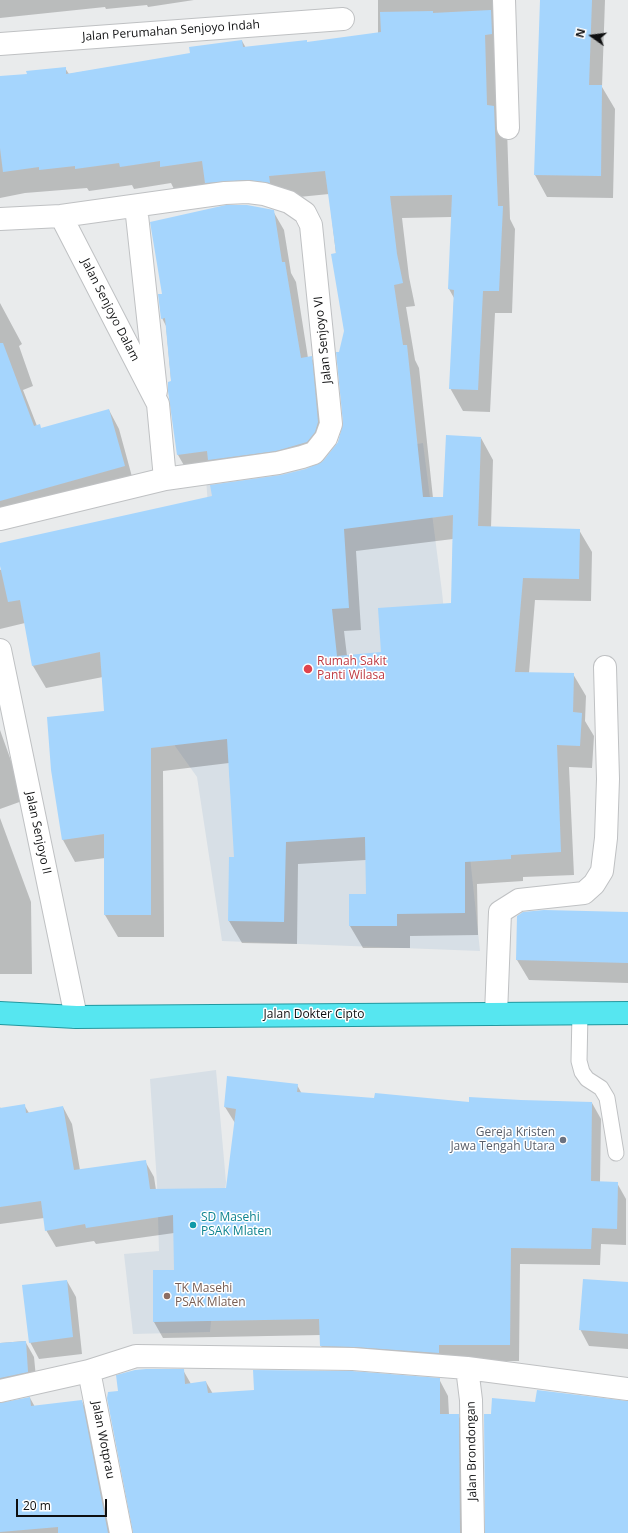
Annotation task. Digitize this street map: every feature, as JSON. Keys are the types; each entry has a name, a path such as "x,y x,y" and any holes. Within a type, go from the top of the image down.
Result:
{"highway":[{"name":"Jalan Dokter Cipto","path":"0,1013 76,1017 628,1013"}],"street":[{"path":"504,0 508,128"},
{"name":"Jalan Perumahan Senjoyo Indah","path":"0,44 343,19"},
{"name":"Jalan Senjoyo VI","path":"0,219 61,216 224,193 254,192 289,202 305,213 310,225 331,420 326,438 314,452 302,457 278,463 165,479 0,519"},
{"name":"Jalan Senjoyo Dalam","path":"136,206 165,479"},
{"name":"Jalan Senjoyo Dalam","path":"61,216 158,404"},
{"name":"Jalan Senjoyo II","path":"0,650 76,1017"},
{"path":"496,1014 500,912 519,900 584,893 594,884 602,871 606,838 608,779 605,668"},
{"path":"0,1391 89,1371 136,1356 353,1359 467,1368 628,1389"},
{"name":"Jalan Brondongan","path":"467,1368 471,1400 473,1533"},
{"name":"Jalan Wotprau","path":"89,1371 121,1533"}],"lane":[{"path":"580,1013 579,1061 582,1072 587,1079 601,1088 607,1098 616,1154"}],"shaded area":[{"name":"Rumah Sakit Panti Wilasa","path":"423,443 442,592 480,951 222,941 197,777 175,746 156,587 213,576 206,478"},
{"path":"216,1070 226,1182 210,1332 133,1334 124,1254 159,1251 157,1183 150,1079"}],"building":[{"path":"540,0 592,0 589,85 602,85 601,176 534,175"},
{"path":"491,10 492,34 485,35 487,105 494,106 498,206 503,206 499,291 483,291 478,390 449,389 454,290 448,289 452,195 390,196 397,254 403,283 394,285 403,345 407,345 423,497 443,497 446,435 481,437 478,526 580,529 579,579 523,578 515,672 574,673 573,712 582,713 580,746 557,745 561,852 511,855 511,859 465,862 465,913 397,914 397,926 349,926 349,894 366,894 365,837 286,842 284,922 228,921 229,857 234,857 227,739 151,748 151,915 104,915 104,834 62,840 51,770 47,717 104,711 100,652 32,666 20,600 8,602 0,566 0,543 212,496 210,485 281,475 306,469 323,461 338,442 343,423 336,352 339,352 344,331 331,254 336,253 325,171 269,176 270,183 247,180 205,183 202,161 160,167 160,161 120,167 119,163 75,169 75,166 39,170 39,167 3,172 0,148 0,76 27,74 26,71 66,67 66,74 190,53 189,47 242,40 243,47 307,40 307,42 381,32 380,12 433,11 433,13","holes":["453,515 451,603 378,608 381,652 337,656 332,609 349,608 344,529"]},
{"path":"226,205 247,205 274,210 282,262 285,262 301,358 312,356 318,422 315,432 307,442 276,451 208,460 207,451 177,455 168,391 168,382 171,381 165,318 161,319 158,294 162,294 150,222"},
{"path":"0,343 3,343 34,426 40,424 41,428 109,409 125,466 0,501"},
{"path":"544,910 628,912 628,963 516,960 517,916 523,912"},
{"path":"227,1076 298,1084 297,1092 374,1098 375,1093 469,1102 469,1097 592,1102 591,1181 618,1182 617,1229 592,1228 591,1249 511,1248 510,1345 439,1345 439,1353 320,1346 319,1319 153,1322 153,1270 174,1270 173,1215 86,1228 85,1224 45,1231 41,1201 0,1207 0,1108 25,1104 26,1113 63,1106 74,1170 146,1160 150,1189 226,1188 236,1109 224,1107"},
{"path":"583,1279 628,1282 628,1334 579,1330"},
{"path":"67,1280 73,1337 29,1343 22,1285"},
{"path":"26,1341 28,1372 0,1378 0,1343"},
{"path":"146,1369 184,1369 185,1384 206,1381 208,1393 254,1390 253,1370 352,1371 440,1378 440,1414 459,1414 460,1533 133,1533 107,1398 108,1392 118,1391 116,1375"},
{"path":"537,1390 628,1401 628,1533 485,1533 484,1414 491,1414 492,1398 535,1402"},
{"path":"30,1397 31,1406 82,1400 108,1533 58,1533 58,1527 0,1532 0,1403"}],"place":[{"name":"Rumah Sakit Panti Wilasa","path":"308,669"},
{"name":"Gereja Kristen Jawa Tengah Utara","path":"563,1140"},
{"name":"SD Masehi PSAK Mlaten","path":"193,1225"},
{"name":"TK Masehi PSAK Mlaten","path":"167,1296"}]}
